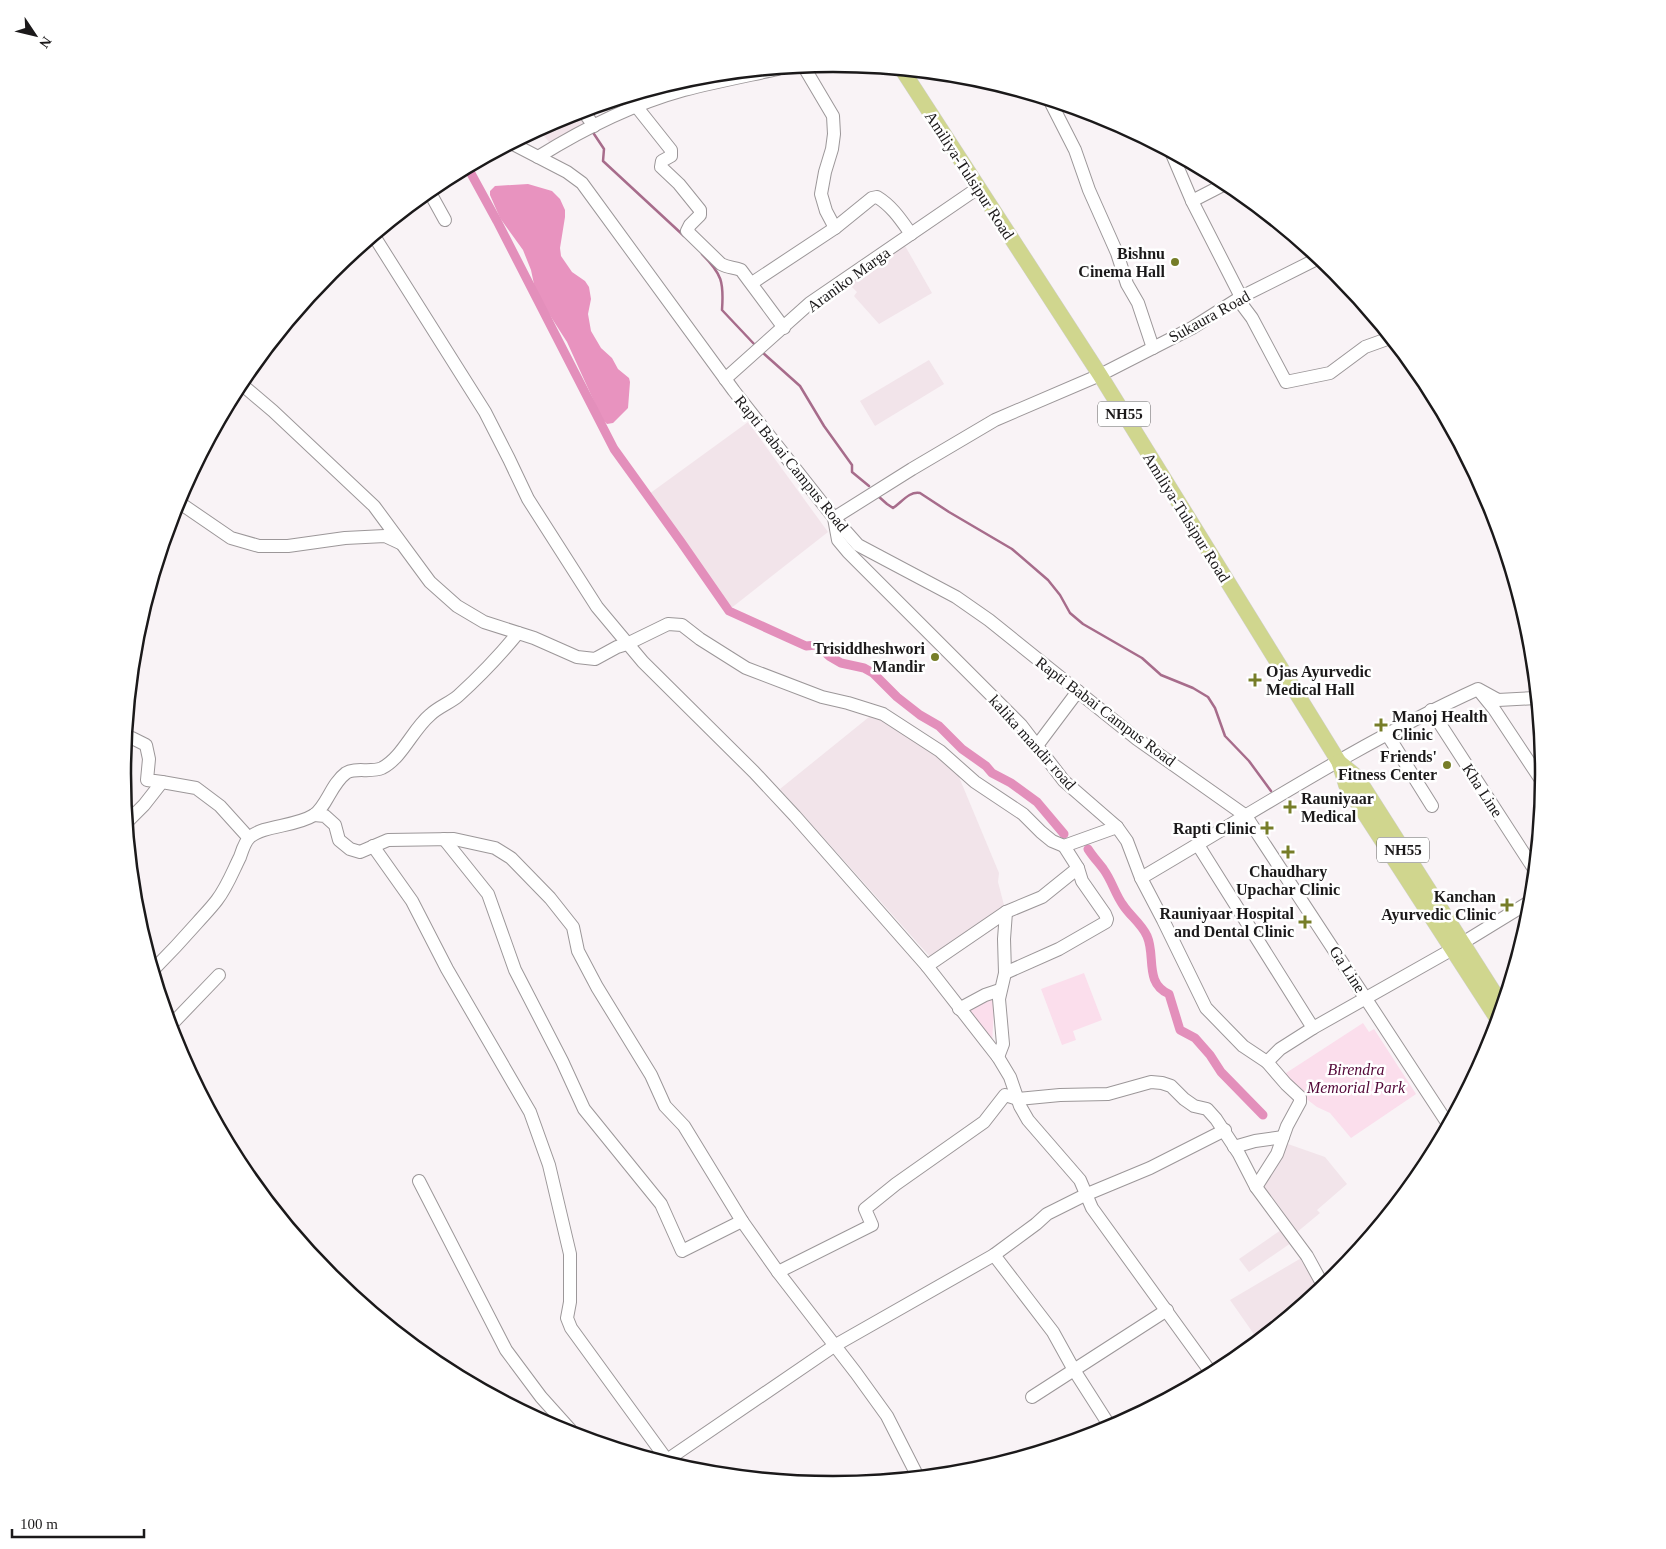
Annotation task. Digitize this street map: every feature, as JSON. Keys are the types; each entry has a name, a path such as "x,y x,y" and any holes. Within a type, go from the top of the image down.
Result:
{"main road":[{"name":"Amiliya-Tulsipur Road","path":"907,77 1100,375 1339,762"},
{"name":"NH55","path":"1339,762 1356,777 1494,1012"},
{"name":"NH55","path":"1456,946 1498,1000"}],"street":[{"path":"808,73 833,116 834,134 832,148 821,194 826,211 836,228"},
{"path":"538,157 570,137 667,92"},
{"path":"636,106 671,150 671,156 662,161 661,167 679,184 700,210 700,214 690,225 687,232 720,264 727,268 734,267 742,270 784,328"},
{"path":"1054,108 1075,150 1086,182 1117,252 1127,284 1138,303 1153,348"},
{"path":"587,117 594,126"},
{"name":"Rapti Babai Campus Road","path":"519,147 567,172 582,184 725,379 834,518 858,545 956,597 989,620 1137,739 1246,816"},
{"path":"1176,163 1192,201 1241,297 1243,306 1252,318 1286,382 1330,373 1365,347 1384,340"},
{"name":"Araniko Marga","path":"725,379 810,303 978,188"},
{"path":"1192,201 1218,188"},
{"path":"752,283 836,228 872,198 877,197 897,214 911,234"},
{"path":"433,198 445,220"},
{"path":"377,241 485,412 528,500 597,607 627,644 760,778 927,966 998,1057 1010,1077 1020,1106 1028,1120 1080,1180 1092,1208 1207,1368"},
{"name":"Sukaura Road","path":"834,518 912,468 995,420 1100,375 1192,328 1241,297 1312,262"},
{"path":"246,388 274,411 374,506 430,582 457,606 484,622 577,656 595,659 668,624 682,625 700,639 746,668 822,697 883,714 940,751 975,782 1022,814 1052,841 1064,846 1078,868 1082,881 1105,914 1106,922 1059,949 1005,973"},
{"path":"184,506 231,538 259,546 288,546 345,538 386,536 402,544"},
{"name":"kalika mandir road","path":"834,518 838,540 848,552 1021,725 1036,747 1064,781 1117,826 1127,841 1141,878 1164,920 1206,1008 1243,1046 1267,1062 1300,1097 1300,1102 1283,1137"},
{"path":"158,965 217,900 230,879 248,838 255,833 293,824 314,815 339,780 348,772 357,770 369,772 383,768 398,755 414,731 431,714 457,697 499,657 518,633"},
{"path":"1478,689 1498,700 1530,698"},
{"path":"1141,878 1387,734 1431,710 1478,689"},
{"path":"1478,689 1494,709 1535,772"},
{"path":"1036,747 1078,691"},
{"name":"Kha Line","path":"1431,710 1529,862"},
{"path":"1387,734 1432,806"},
{"path":"133,738 146,745 149,759 147,780 196,788 220,806 248,838"},
{"path":"133,816 162,782"},
{"path":"314,815 325,816 335,825 339,840 350,849 360,852 388,840 454,839 495,848 511,858 550,898 573,927 578,951 597,987 650,1075 664,1106 684,1126 742,1221 778,1272 887,1416 915,1471"},
{"name":"Ga Line","path":"1246,816 1445,1119"},
{"path":"1064,846 1117,826"},
{"path":"444,839 488,894 515,970 562,1061 584,1109 661,1204 682,1251 742,1221"},
{"path":"1198,845 1313,1028"},
{"path":"373,846 412,901 447,969 530,1112 549,1165 570,1254 570,1302 567,1318 570,1328 662,1455"},
{"path":"927,966 1006,912 1042,896 1078,868"},
{"path":"1267,1062 1280,1048 1523,906"},
{"path":"998,1057 1003,1044 999,999 1005,973 1004,939 1006,912"},
{"path":"176,1020 219,975"},
{"path":"959,1009 985,995 1000,990"},
{"path":"778,1272 872,1225 865,1208 984,1122 1005,1095 1018,1099 1060,1095 1108,1094 1151,1082 1171,1086 1194,1106 1207,1109 1225,1130 1256,1187 1306,1256 1320,1280"},
{"path":"671,1457 834,1346 994,1255 1047,1214 1085,1195 1150,1168 1225,1130"},
{"path":"1234,1147 1255,1141 1283,1137 1277,1154 1256,1187"},
{"path":"418,1181 506,1350 541,1397 565,1423"},
{"path":"994,1255 1053,1332 1106,1421"},
{"path":"1032,1397 1167,1310"}],"shaded area":[{"path":"582,119 585,123 550,143 544,135"},
{"path":"528,184 552,191 560,199 565,210 560,248 561,256 572,272 585,281 589,287 591,299 588,314 591,331 601,348 612,358 618,369 629,378 628,408 613,423 607,424 602,419 567,342 535,289 531,270 523,250 500,218 490,195 490,191 495,186"},
{"path":"904,244 932,293 879,324 854,296 857,292 846,281"},
{"path":"929,360 944,384 875,426 860,401"},
{"path":"748,422 828,532 730,609 649,494"},
{"path":"874,713 962,774 959,777 999,873 998,882 1005,909 933,960 780,789"},
{"path":"1288,1144 1325,1157 1347,1184 1317,1210 1320,1213 1296,1233 1262,1185"},
{"path":"1281,1230 1291,1243 1249,1272 1239,1259"},
{"path":"1303,1257 1317,1282 1296,1302 1255,1335 1230,1300"}],"green space":[{"path":"1084,973 1102,1020 1073,1031 1076,1040 1062,1045 1041,989"},
{"path":"995,994 992,1044 966,1009"},
{"name":"Birendra Memorial Park","path":"1363,1023 1369,1032 1374,1029 1416,1094 1351,1138 1330,1113 1317,1107 1300,1094 1283,1075"}],"waterway":[{"path":"592,131 604,149 603,161 684,236"},
{"path":"471,174 614,449 729,611 806,646 817,645 829,656 841,663 864,668 873,673 897,697 920,715 939,726 962,749 986,766 992,773 1011,783 1037,802 1064,834"},
{"path":"702,254 718,273 723,292 722,310 755,345"},
{"path":"762,352 800,386 824,426 852,465 852,472 869,486"},
{"path":"878,496 893,508 909,495 920,493 1012,549 1048,580 1060,595 1070,613 1083,624 1142,658 1161,675 1193,688 1208,697 1215,708 1225,736 1249,761 1271,791"},
{"path":"1088,849 1107,874 1123,905 1142,927 1147,936 1150,944 1153,976 1161,989 1169,994 1180,1030 1195,1038 1210,1055 1221,1072 1263,1115"}],"place":[{"name":"Bishnu Cinema Hall","path":"1175,262"},
{"name":"Trisiddheshwori Mandir","path":"935,657"},
{"name":"Ojas Ayurvedic Medical Hall","path":"1255,680"},
{"name":"Manoj Health Clinic","path":"1381,725"},
{"name":"Friends' Fitness Center","path":"1447,765"},
{"name":"Rauniyaar Medical","path":"1290,807"},
{"name":"Rapti Clinic","path":"1267,828"},
{"name":"Chaudhary Upachar Clinic","path":"1288,852"},
{"name":"Kanchan Ayurvedic Clinic","path":"1507,905"},
{"name":"Rauniyaar Hospital and Dental Clinic","path":"1305,922"}]}
